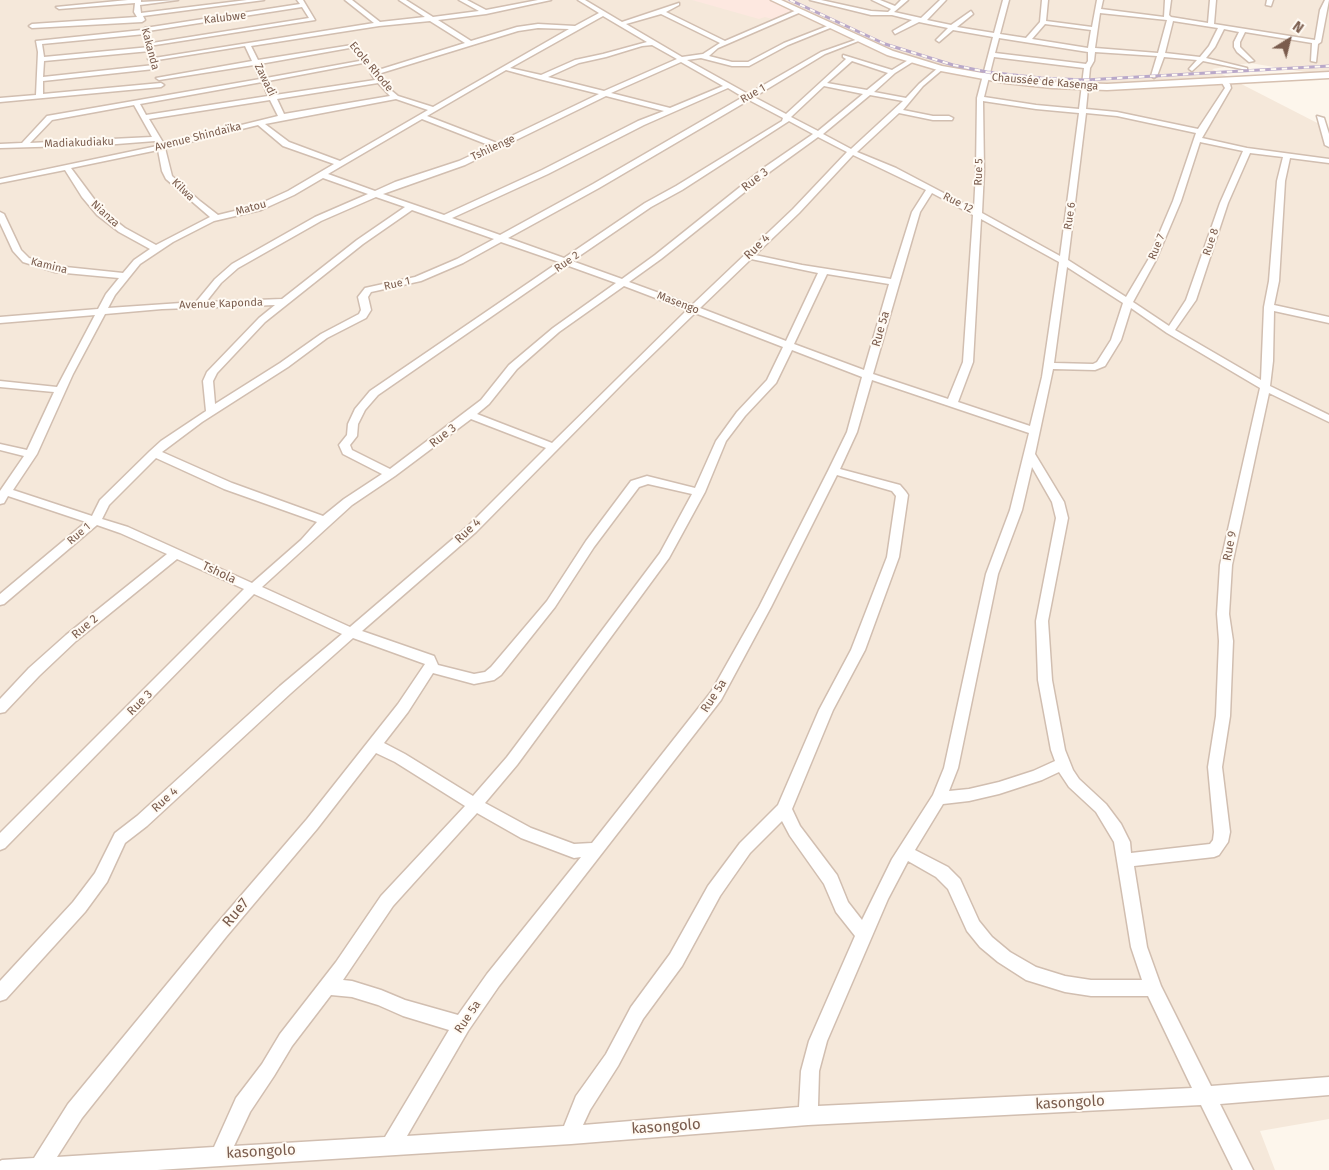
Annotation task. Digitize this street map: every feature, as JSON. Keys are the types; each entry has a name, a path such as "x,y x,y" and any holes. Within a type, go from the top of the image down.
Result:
{"main road":[{"name":"Chaussée de Kasenga","path":"775,0 859,39 912,60 984,78 1084,87 1140,86 1329,75"},
{"path":"1298,77 1329,81"}],"street":[{"path":"60,7 175,0"},
{"path":"32,26 141,17 261,0"},
{"path":"348,0 379,24"},
{"path":"402,0 470,43"},
{"path":"462,0 486,12"},
{"path":"151,59 379,24 486,12 548,0"},
{"name":"Rue 12","path":"581,0 681,60 748,97 853,152 977,212 1063,260 1170,331 1265,387 1329,419"},
{"path":"813,0 953,28 1092,50 1200,58 1245,70"},
{"path":"875,0 895,8"},
{"path":"890,14 905,0"},
{"path":"895,32 920,20 943,0"},
{"name":"Rue 5","path":"952,403 968,366 980,171 980,98 1006,0"},
{"path":"1028,40 1043,22 1045,0"},
{"name":"Rue 6","path":"808,1116 808,1087 813,1056 881,896 939,798 951,768 992,574 1016,510 1048,366 1069,227 1084,87 1088,66 1091,61 1094,29 1100,0"},
{"path":"1168,0 1166,15 1170,19"},
{"path":"1212,25 1214,0"},
{"path":"1314,61 1315,44 1318,42 1323,10 1328,0"},
{"name":"Kakanda","path":"138,2 136,12 141,17 150,47 151,59 166,98"},
{"path":"302,3 313,18 310,20"},
{"name":"Kalubwe","path":"41,59 39,42 145,31 302,3"},
{"path":"621,24 661,12 677,4"},
{"name":"Tshilenge","path":"199,304 218,281 248,257 318,219 375,193 452,167 605,94 688,57 703,57 725,43 799,11"},
{"path":"1099,11 1170,19 1318,42"},
{"path":"661,12 725,43"},
{"name":"Matou","path":"3,496 31,454 61,390 111,294 137,262 156,249 216,217 266,205 603,13"},
{"path":"939,40 971,13"},
{"path":"1154,76 1170,19"},
{"path":"39,97 41,59 150,47 310,20 341,30"},
{"path":"1043,22 1094,29"},
{"path":"77,38 83,23"},
{"path":"703,57 732,64 749,64 786,44 832,26"},
{"path":"374,73 524,27 576,28"},
{"path":"1192,69 1212,47 1222,27"},
{"name":"Ecole Rhode","path":"341,30 388,92 396,97 433,109"},
{"path":"1242,30 1237,47 1251,61"},
{"name":"Rue 1","path":"0,602 96,519 104,503 154,453 324,336 359,319 366,312 363,297 368,290 427,275 460,260 596,186 828,50 859,39"},
{"path":"541,78 572,63 604,56 642,44 653,43"},
{"name":"Zawadi","path":"247,44 282,117"},
{"path":"828,50 893,72"},
{"path":"0,100 160,82 256,62 358,54"},
{"path":"23,146 50,118 265,80 358,54"},
{"path":"992,55 1088,66"},
{"name":"Rue 2","path":"391,474 347,452 344,445 352,436 353,424 360,409 374,393 648,205 785,122 822,84 851,58"},
{"name":"Rue 3","path":"0,844 252,589 305,543 348,502 391,474 470,415 485,402 514,367 541,342 658,257 768,169 818,134 893,72 912,60"},
{"path":"41,79 154,67"},
{"path":"504,68 670,110"},
{"name":"Rue 4","path":"0,993 80,907 101,877 120,838 472,528 618,381 796,211 841,162 898,111 921,85 941,68"},
{"path":"145,118 379,81"},
{"name":"Rue 7","path":"1048,366 1095,367 1101,364 1116,340 1128,302 1156,251 1184,184 1186,170 1198,136 1228,88 1224,81"},
{"path":"822,84 907,100"},
{"path":"443,219 670,110 728,86"},
{"name":"Avenue Shindaïka","path":"0,181 160,142 282,117 396,97"},
{"path":"980,98 1036,107 1132,116 1247,150 1329,161"},
{"name":"Kilwa","path":"136,103 160,142 166,172 169,177 190,198 216,217"},
{"path":"898,111 933,118 949,118"},
{"path":"420,116 496,146"},
{"path":"1329,123 1320,118 1329,145"},
{"path":"258,122 286,144 340,164"},
{"name":"Madiakudiaku","path":"0,146 160,142"},
{"name":"Rue 8","path":"1170,331 1191,300 1224,203 1247,150"},
{"name":"Rue 9","path":"1126,860 1202,853 1214,850 1220,842 1222,832 1215,767 1224,716 1226,641 1223,614 1226,565 1265,387 1268,361 1269,307 1274,281 1281,181 1287,154"},
{"name":"Nianza","path":"66,166 85,196 100,213 122,230 156,249"},
{"name":"Masengo","path":"323,174 498,239 622,282 867,374 1034,431"},
{"name":"Rue 5a","path":"391,1145 462,1025 493,980 716,696 765,607 852,432 867,374 916,212 931,189"},
{"path":"211,412 208,381 212,372 262,320 360,242 411,207"},
{"name":"Kamina","path":"0,214 17,251 26,260 55,269 126,276"},
{"path":"748,256 894,282"},
{"path":"220,1155 243,1105 268,1070 286,1040 327,987 387,901 475,805 512,761 651,575 680,529 699,492 721,441 744,410 768,386 824,271"},
{"name":"Avenue Kaponda","path":"0,320 199,304 284,302"},
{"path":"1269,307 1329,320"},
{"path":"0,384 61,390"},
{"path":"470,415 553,447"},
{"path":"0,447 31,454"},
{"path":"154,453 228,486 326,521"},
{"path":"1029,454 1058,502 1062,518 1042,621 1045,680 1062,764 1074,783 1101,808 1116,829 1122,842 1139,947 1153,988 1244,1170"},
{"path":"571,1135 576,1116 612,1060 637,1013 676,960 724,876 745,848 784,809 826,710 858,650 893,557 902,502 901,492 896,488 834,471"},
{"name":"Tshola","path":"3,496 96,519 177,553 252,589 352,633 474,679 489,676 496,671 551,604 590,544 635,484 647,480 699,492"},
{"name":"Rue 2","path":"0,708 34,672 71,638 177,553"},
{"name":"Rue7","path":"40,1167 75,1111 220,932 312,824 403,708 430,664"},
{"path":"374,745 526,833 574,851 594,850"},
{"path":"939,798 969,796 999,788 1037,776 1062,764"},
{"path":"784,809 794,831 827,874 842,906 864,934"},
{"path":"906,852 942,872 954,884 973,926 986,942 1004,958 1032,974 1065,984 1082,986 1153,988"},
{"path":"327,987 352,989 381,998 403,1008 462,1025"},
{"name":"kasongolo","path":"2,1170 220,1155 571,1135 808,1116 1206,1096 1329,1086"}],"shaded area":[{"path":"0,0 1329,0 1329,76 1250,63 1212,69 1329,129 1329,1119 1260,1131 1275,1170 0,1170"},
{"path":"692,0 770,0 794,11 775,20 765,17 759,19"}],"railway":[{"path":"790,0 885,44 953,65 987,72 1041,78 1085,80 1329,66"}]}
